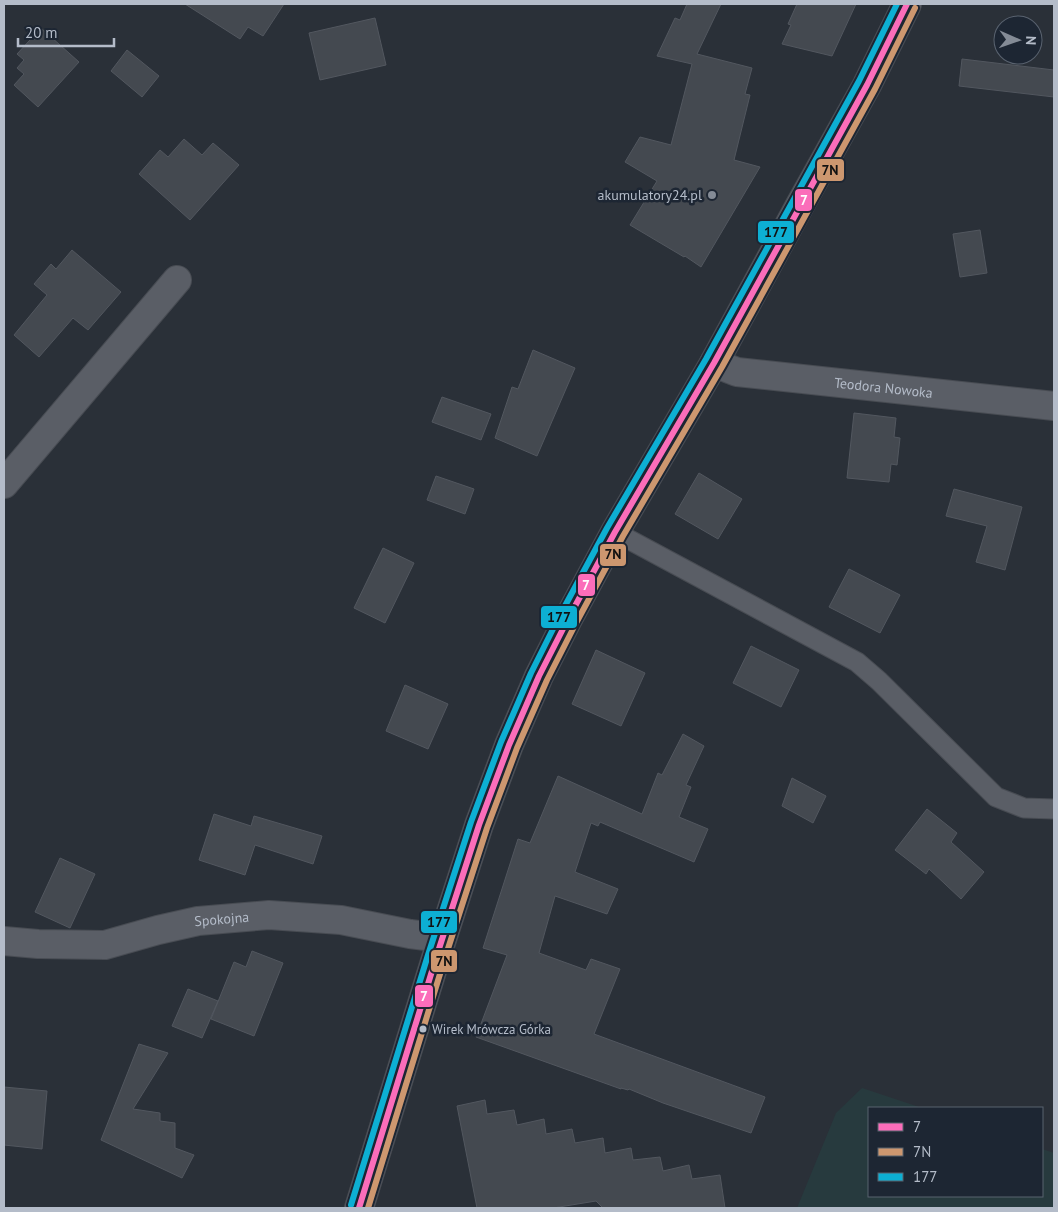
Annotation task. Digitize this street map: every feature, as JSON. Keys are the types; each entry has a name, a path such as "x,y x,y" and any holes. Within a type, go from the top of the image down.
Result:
{"street":[{"path":"359,1208 442,938 479,825 513,736 539,676 616,532 714,363 867,86 906,4"},
{"path":"4,484 177,280"},
{"name":"Teodora Nowoka","path":"714,363 738,372 1054,406"},
{"name":"Spokojna","path":"4,941 38,944 105,945 198,921 269,914 341,920 410,934 442,938"}],"lane":[{"path":"616,532 857,662 880,681 996,798 1024,808 1054,809"}],"green space":[{"path":"862,1088 919,1107 868,1107 868,1197 1043,1197 1043,1149 1054,1153 1054,1208 797,1208 836,1113"}],"building":[{"path":"185,4 284,4 263,36 248,27 240,39"},
{"path":"687,4 721,4 697,54 752,68 745,94 750,95 734,160 760,167 701,267 630,225 657,181 625,162 640,137 671,145 692,64 657,56 675,18 680,20"},
{"path":"797,4 856,4 832,56 782,44 791,25 788,24"},
{"path":"375,18 386,65 320,80 309,33"},
{"path":"41,28 79,62 38,107 14,85 24,74 17,68 24,60 17,54"},
{"path":"127,50 159,76 142,97 111,71"},
{"path":"962,59 993,63 993,65 1012,65 1054,70 1054,97 959,86"},
{"path":"184,139 202,155 213,143 239,165 190,220 139,174 160,150 168,157"},
{"path":"980,230 987,273 960,277 953,234"},
{"path":"72,250 121,292 88,330 73,318 39,357 14,335 47,295 34,284 51,264 56,269"},
{"path":"533,350 575,368 537,456 495,438 512,387 518,389"},
{"path":"442,397 491,414 481,440 432,422"},
{"path":"854,413 896,418 894,437 900,438 897,465 891,464 889,482 847,478"},
{"path":"699,473 742,499 718,539 675,514"},
{"path":"436,476 474,489 465,514 427,500"},
{"path":"954,489 1022,507 1005,570 976,562 987,526 946,516"},
{"path":"383,548 414,563 385,623 354,608"},
{"path":"849,569 900,595 880,633 829,607"},
{"path":"751,646 799,670 781,707 733,683"},
{"path":"596,650 645,673 621,726 572,704"},
{"path":"405,685 448,704 428,749 386,731"},
{"path":"683,734 704,746 686,785 691,787 679,817 708,829 694,862 600,822 598,826 591,823 575,872 618,889 607,914 555,896 539,953 586,970 591,959 620,969 594,1034 765,1097 751,1133 476,1037 507,955 483,948 518,839 530,843 558,776 642,814 658,773 662,775"},
{"path":"792,778 826,796 813,823 782,806"},
{"path":"927,809 957,833 951,842 984,872 961,899 929,869 926,874 895,850"},
{"path":"214,814 251,826 254,816 322,836 313,864 255,845 245,875 199,860"},
{"path":"60,858 95,874 70,928 35,912"},
{"path":"252,951 283,963 254,1036 211,1019 234,962 246,967"},
{"path":"188,989 218,1001 202,1038 172,1026"},
{"path":"139,1044 168,1053 133,1109 160,1113 160,1121 175,1123 175,1148 194,1155 182,1178 101,1140"},
{"path":"4,1087 47,1091 42,1149 4,1145"},
{"path":"485,1100 487,1114 514,1110 517,1125 544,1119 546,1134 572,1129 575,1143 603,1138 605,1153 631,1148 633,1160 660,1157 663,1171 689,1165 692,1179 720,1175 725,1208 603,1208 596,1201 553,1208 477,1208 457,1106"}],"transit line":[{"name":"177","path":"351,1205 471,822 501,742 531,673 607,528 706,359 859,81 897,4"},
{"name":"7","path":"359,1208 479,825 509,745 539,676 615,532 714,363 867,85 907,4"},
{"name":"7N","path":"368,1208 487,828 517,748 547,680 623,536 722,367 875,89 915,8"}],"place":[{"name":"akumulatory24.pl","path":"712,195"},
{"name":"Wirek Mrówcza Górka","path":"423,1029"}]}
